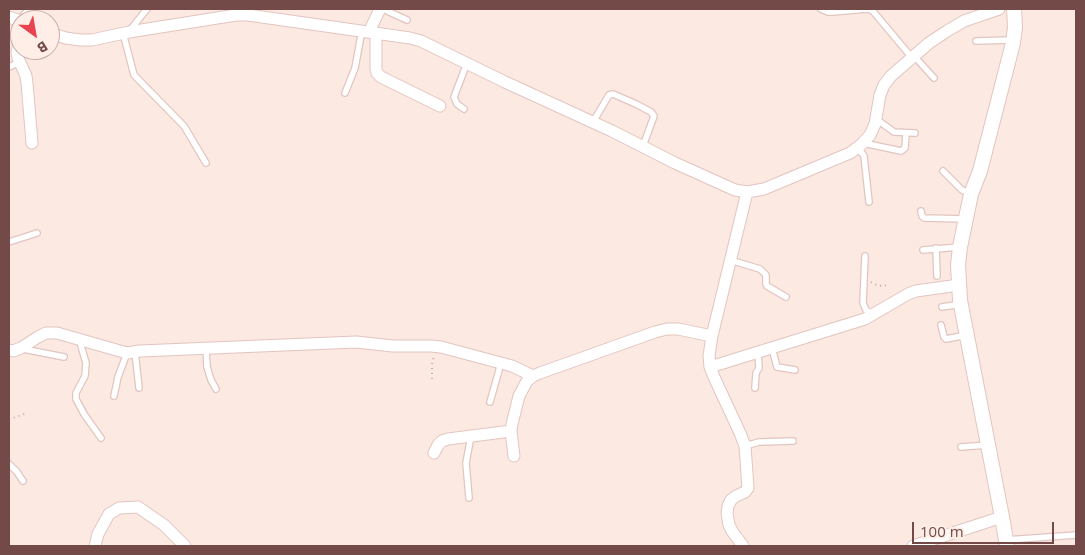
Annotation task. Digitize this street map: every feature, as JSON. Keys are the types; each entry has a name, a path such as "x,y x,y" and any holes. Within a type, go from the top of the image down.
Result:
{"street":[{"path":"381,9 369,32 377,73 381,77 440,106"},
{"path":"60,36 92,40 236,15 248,15 410,38 593,122 675,163 735,190 747,192 764,189 850,153 870,135 875,124 880,95 884,85 892,76 929,43 947,30 999,9"},
{"path":"1006,543 959,285 960,247 971,194 980,171 1013,40 1015,27 1014,9"},
{"path":"20,62 27,83 32,143"},
{"path":"743,546 729,525 727,513 731,500 745,492 748,488 745,446 710,367 710,356 712,336 747,192"},
{"path":"710,367 865,319 916,291 959,285"},
{"path":"514,456 512,424 519,396 527,381 533,376 667,329 678,329 712,336"},
{"path":"9,350 13,351 21,348 46,333 57,333 131,353 140,351 348,342 438,347 519,369 533,376"},
{"path":"434,453 442,441 448,439 511,431"},
{"path":"95,546 98,534 109,514 119,508 138,507 164,525 185,546"},
{"path":"913,546 1002,517"}],"lane":[{"path":"147,9 126,33 134,75 184,126 206,163"},
{"path":"381,9 407,20"},
{"path":"821,9 828,12 872,10 908,53 914,56 934,78"},
{"path":"345,93 369,32"},
{"path":"976,42 1013,40"},
{"path":"9,68 20,62"},
{"path":"464,109 457,104 454,97 467,63"},
{"path":"593,122 609,95 613,94 636,104 651,112 654,116 643,146"},
{"path":"875,119 894,132 915,133"},
{"path":"869,202 864,156 860,145 901,151 905,148 906,133"},
{"path":"943,171 962,190 971,194"},
{"path":"921,211 924,218 966,219"},
{"path":"9,242 37,233"},
{"path":"923,250 960,247"},
{"path":"936,248 936,276"},
{"path":"865,256 863,304 866,310 873,315"},
{"path":"730,260 760,269 766,275 767,286 786,297"},
{"path":"942,307 961,304"},
{"path":"941,325 946,339 967,335"},
{"path":"80,339 86,363 85,376 76,393 76,399 101,438"},
{"path":"21,348 64,357"},
{"path":"206,348 207,367 216,389"},
{"path":"772,348 776,367 795,370"},
{"path":"755,388 756,373 759,368 758,352"},
{"path":"131,353 139,388"},
{"path":"114,396 118,377 131,353"},
{"path":"490,402 501,364"},
{"path":"469,498 466,463 471,436"},
{"path":"745,446 759,442 793,441"},
{"path":"961,447 988,445"},
{"path":"9,464 23,481"},
{"path":"1006,543 1076,535"}],"path":[{"path":"864,278 878,286 890,285"},
{"path":"432,379 432,364 438,347"},
{"path":"9,419 27,413"}]}
